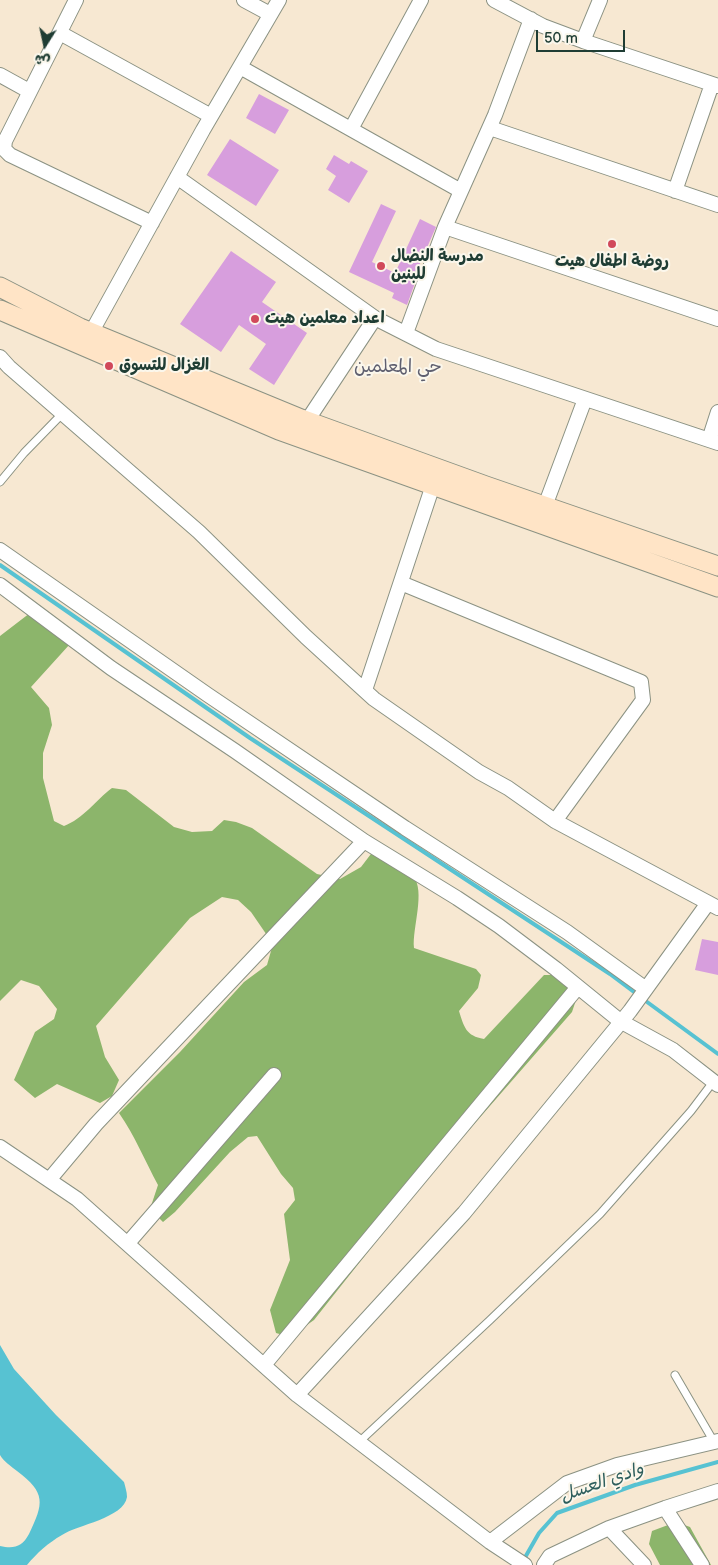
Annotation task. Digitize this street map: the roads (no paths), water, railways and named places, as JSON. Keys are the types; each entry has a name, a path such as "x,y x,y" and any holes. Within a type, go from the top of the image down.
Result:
{"main road":[{"path":"0,287 91,333 307,421 718,566"},
{"path":"0,310 279,430 718,586"}],"street":[{"path":"76,0 29,91 5,141 4,149 10,155 152,223"},
{"path":"244,0 270,14"},
{"path":"91,333 211,116 279,0"},
{"path":"351,129 421,0"},
{"path":"494,0 531,19 583,41 715,85 675,191"},
{"path":"583,41 600,0"},
{"path":"406,333 445,227 490,128 531,19"},
{"path":"60,33 211,116"},
{"path":"240,67 461,191"},
{"path":"0,75 29,91"},
{"path":"490,128 718,205"},
{"path":"177,177 375,318 436,349 714,442 718,412"},
{"path":"445,227 718,319"},
{"path":"307,421 375,318"},
{"path":"0,357 62,414 199,532 306,637 374,699 479,772 508,788 555,821 713,906 630,1011 464,1213 297,1395"},
{"path":"545,506 585,399"},
{"path":"365,690 433,485"},
{"path":"0,550 208,695 405,828 567,932 644,991"},
{"path":"400,584 641,682 643,700 555,821"},
{"path":"0,585 111,668 364,841 499,926 578,986 620,1021 673,1050 716,1083"},
{"path":"49,1180 96,1124 364,841"},
{"path":"264,1365 578,986"},
{"path":"128,1243 274,1075"},
{"path":"0,1147 77,1199 297,1395 490,1542 525,1565"},
{"path":"490,1542 567,1483 617,1465 716,1441"},
{"path":"544,1565 550,1556 609,1528 718,1491"},
{"path":"665,1508 702,1565"},
{"path":"609,1528 644,1565"}],"lane":[{"path":"0,482 24,453 62,414"},
{"path":"359,1442 600,1214 716,1083"},
{"path":"675,1374 716,1441"}],"water":[{"path":"0,1345 14,1369 56,1415 124,1482 127,1493 124,1504 118,1510 109,1516 69,1531 52,1541 27,1565 0,1565 0,1546 13,1547 23,1542 29,1534 38,1514 40,1499 33,1486 0,1455"}],"waterway":[{"path":"0,565 250,738 610,974 638,995"},
{"path":"643,999 718,1054"},
{"name":"وادي العسل","path":"523,1561 539,1533 557,1513 635,1485 718,1462"}],"place":[{"name":"روضة اطفال هيت","path":"612,244"},
{"name":"مدرسة النضال للبنين","path":"381,266"},
{"name":"اعداد معلمين هيت","path":"255,319"},
{"name":"الغزال للتسوق","path":"109,366"}],"district":[{"name":"حي المعلمين","path":"398,367"}]}
